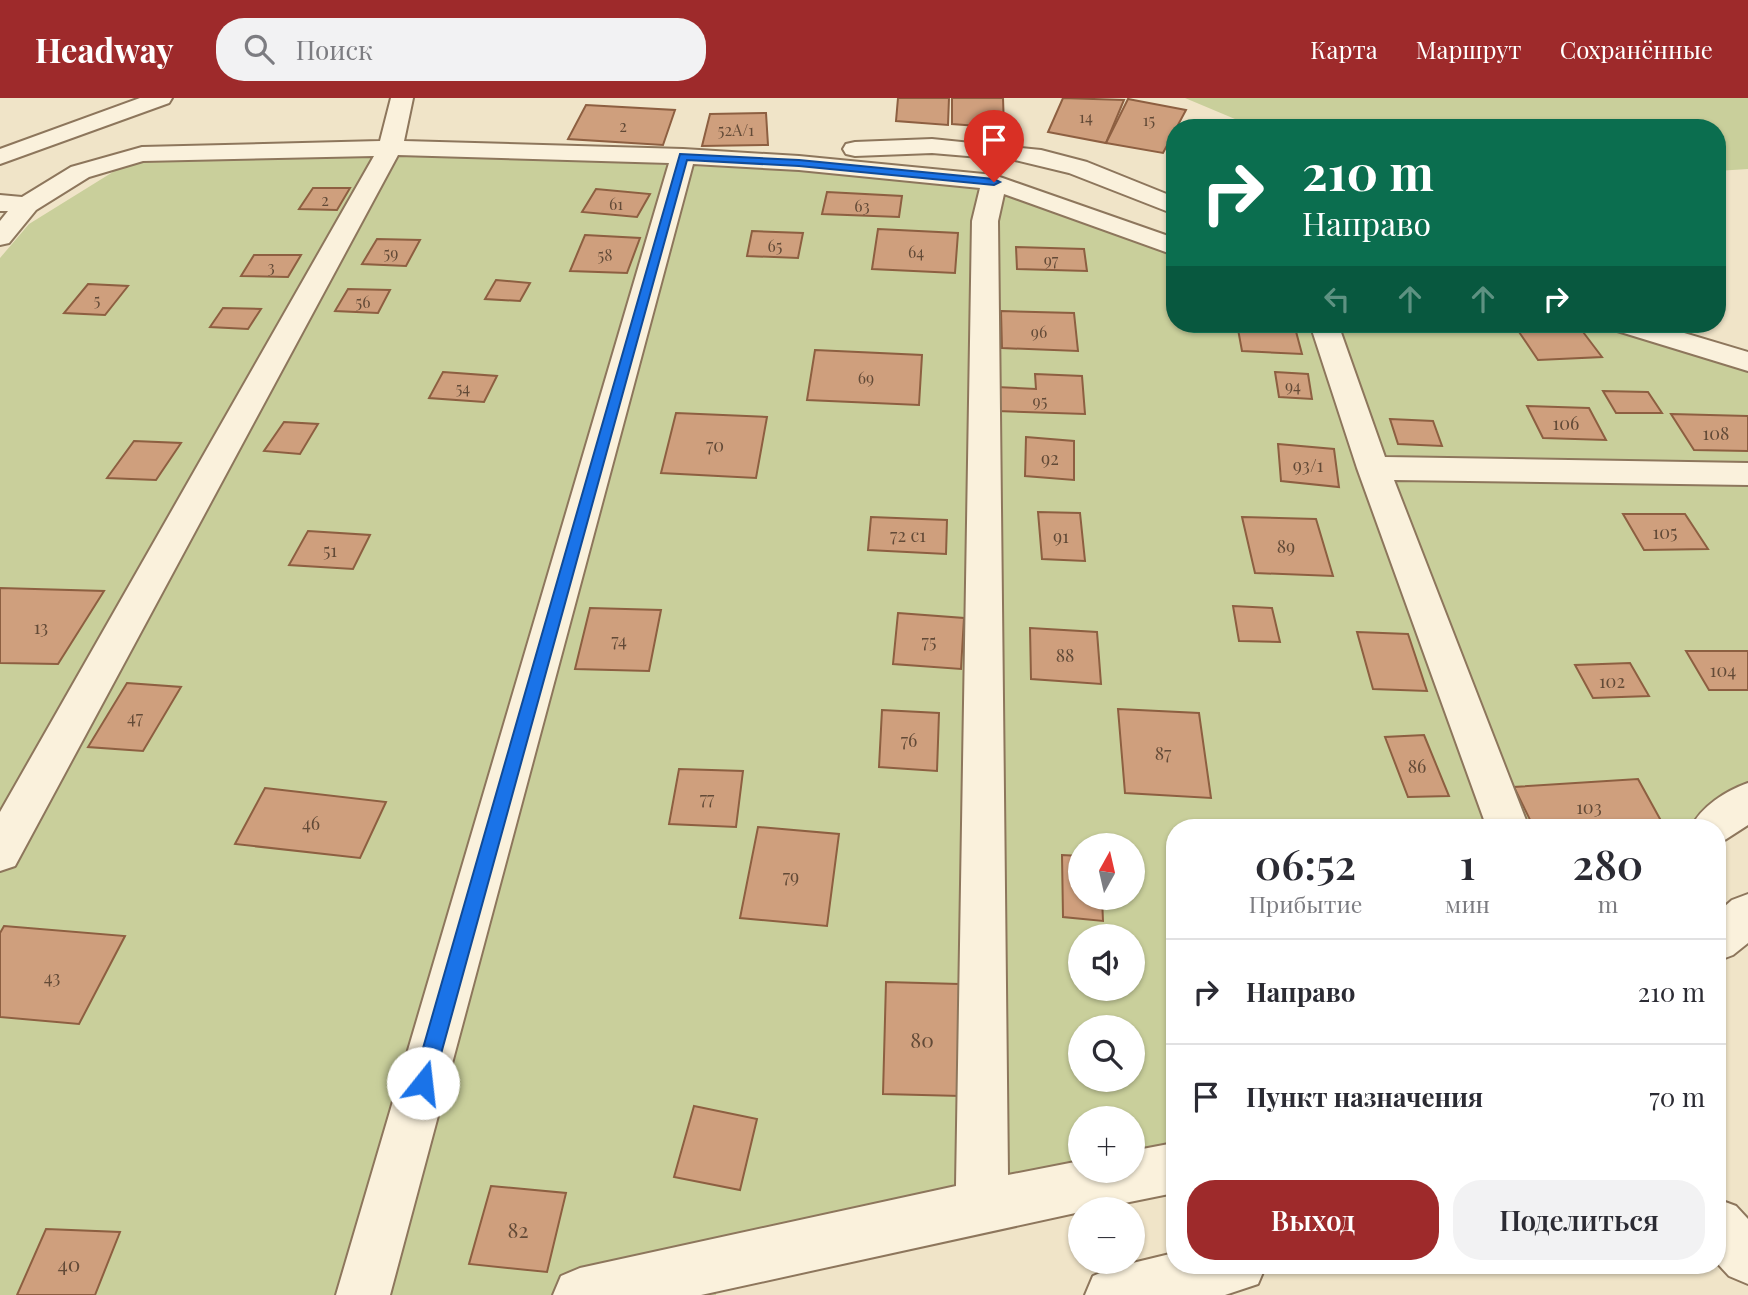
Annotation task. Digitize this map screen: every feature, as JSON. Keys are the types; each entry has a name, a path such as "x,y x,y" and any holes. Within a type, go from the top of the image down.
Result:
{"street":[{"path":"0,157 161,98"},
{"path":"0,852 390,148 402,98"},
{"path":"799,163 856,149 892,145 1028,154 1066,163 1166,203"},
{"path":"0,237 27,205 80,172 142,154 390,148 683,156 799,163 994,182 1166,244"},
{"path":"363,1295 683,156"},
{"path":"982,1206 985,221 994,182"},
{"path":"0,203 27,205"},
{"path":"1726,329 1748,335"},
{"path":"1327,333 1373,468 1505,819"},
{"path":"1653,333 1748,362"},
{"path":"1373,468 1748,474"},
{"path":"1724,819 1748,801"},
{"path":"1726,933 1748,915"},
{"path":"580,1295 982,1206 1166,1170"},
{"path":"1726,1234 1748,1257"},
{"path":"1112,1295 1201,1274"}],"green space":[{"path":"1185,98 1748,98 1748,169 1726,170 1726,119 1235,119"},
{"path":"401,153 965,178 1029,187 1166,237 1166,333 1627,333 1748,369 1748,794 1716,819 1166,819 1166,1156 1145,1160 1145,1106 1068,1106 1068,1174 721,1238 716,1295 0,1295 0,258 29,224 129,162"}],"building":[{"path":"898,98 949,98 948,125 896,121"},
{"path":"952,98 1003,98 1004,128 952,124"},
{"path":"1063,98 1124,100 1106,143 1048,132"},
{"path":"1128,99 1186,110 1181,119 1166,119 1166,147 1163,153 1106,143"},
{"path":"586,105 675,110 663,145 568,139"},
{"path":"766,113 768,145 702,146 710,114"},
{"path":"313,188 350,188 337,210 299,209"},
{"path":"596,189 650,194 637,217 582,212"},
{"path":"827,192 902,196 899,217 822,214"},
{"path":"878,229 958,233 955,273 872,269"},
{"path":"752,231 803,233 798,258 747,256"},
{"path":"585,235 640,238 627,273 570,271"},
{"path":"377,239 420,240 406,266 362,264"},
{"path":"1016,247 1084,249 1087,271 1017,269"},
{"path":"254,255 301,255 288,277 241,276"},
{"path":"496,280 530,283 520,301 485,299"},
{"path":"88,284 128,286 105,315 64,313"},
{"path":"348,289 390,290 378,313 335,311"},
{"path":"223,308 261,309 248,329 210,327"},
{"path":"1001,311 1074,313 1078,351 1002,348"},
{"path":"1239,333 1296,333 1302,354 1242,351"},
{"path":"1520,333 1584,333 1602,357 1538,360"},
{"path":"815,350 922,355 919,405 807,400"},
{"path":"443,372 497,376 484,402 429,398"},
{"path":"1275,372 1308,374 1312,399 1279,397"},
{"path":"1035,374 1082,376 1085,414 997,411 997,387 1036,389"},
{"path":"1603,391 1648,392 1662,413 1616,413"},
{"path":"1527,406 1589,408 1606,440 1543,438"},
{"path":"676,413 767,417 756,478 661,473"},
{"path":"1671,414 1748,416 1748,451 1694,450"},
{"path":"1390,419 1433,421 1442,446 1398,444"},
{"path":"284,422 318,424 300,454 264,451"},
{"path":"1026,437 1074,441 1074,480 1025,476"},
{"path":"134,441 181,443 156,480 107,478"},
{"path":"1278,444 1334,449 1339,487 1281,481"},
{"path":"1038,512 1080,513 1085,561 1042,559"},
{"path":"1623,514 1685,514 1708,549 1644,550"},
{"path":"871,517 947,520 946,554 868,550"},
{"path":"1242,517 1316,519 1333,576 1255,573"},
{"path":"308,531 370,535 353,569 289,565"},
{"path":"0,588 104,591 58,664 0,663"},
{"path":"1233,606 1272,608 1280,642 1239,641"},
{"path":"590,608 661,610 649,671 575,669"},
{"path":"898,613 964,618 961,669 893,664"},
{"path":"1030,628 1097,632 1101,684 1031,679"},
{"path":"1357,632 1408,634 1427,691 1373,689"},
{"path":"1686,651 1748,651 1748,690 1709,690"},
{"path":"1630,663 1649,696 1593,698 1575,665"},
{"path":"127,683 181,687 143,751 88,747"},
{"path":"1118,709 1199,713 1211,798 1125,793"},
{"path":"882,710 939,713 937,771 879,767"},
{"path":"1424,735 1449,796 1408,797 1385,737"},
{"path":"679,769 743,771 736,827 669,824"},
{"path":"1638,779 1660,819 1530,819 1514,787"},
{"path":"265,788 386,802 360,858 235,844"},
{"path":"758,827 839,834 827,926 740,918"},
{"path":"1062,855 1068,855 1068,910 1103,910 1103,921 1063,917"},
{"path":"4,926 125,936 79,1024 0,1017 0,933"},
{"path":"886,982 959,984 961,1096 883,1094"},
{"path":"694,1106 757,1119 740,1190 674,1177"},
{"path":"491,1186 566,1193 547,1272 469,1264"},
{"path":"46,1229 120,1232 95,1295 17,1295"}],"route":[{"path":"423,1083 683,156 799,163 994,182"}]}
